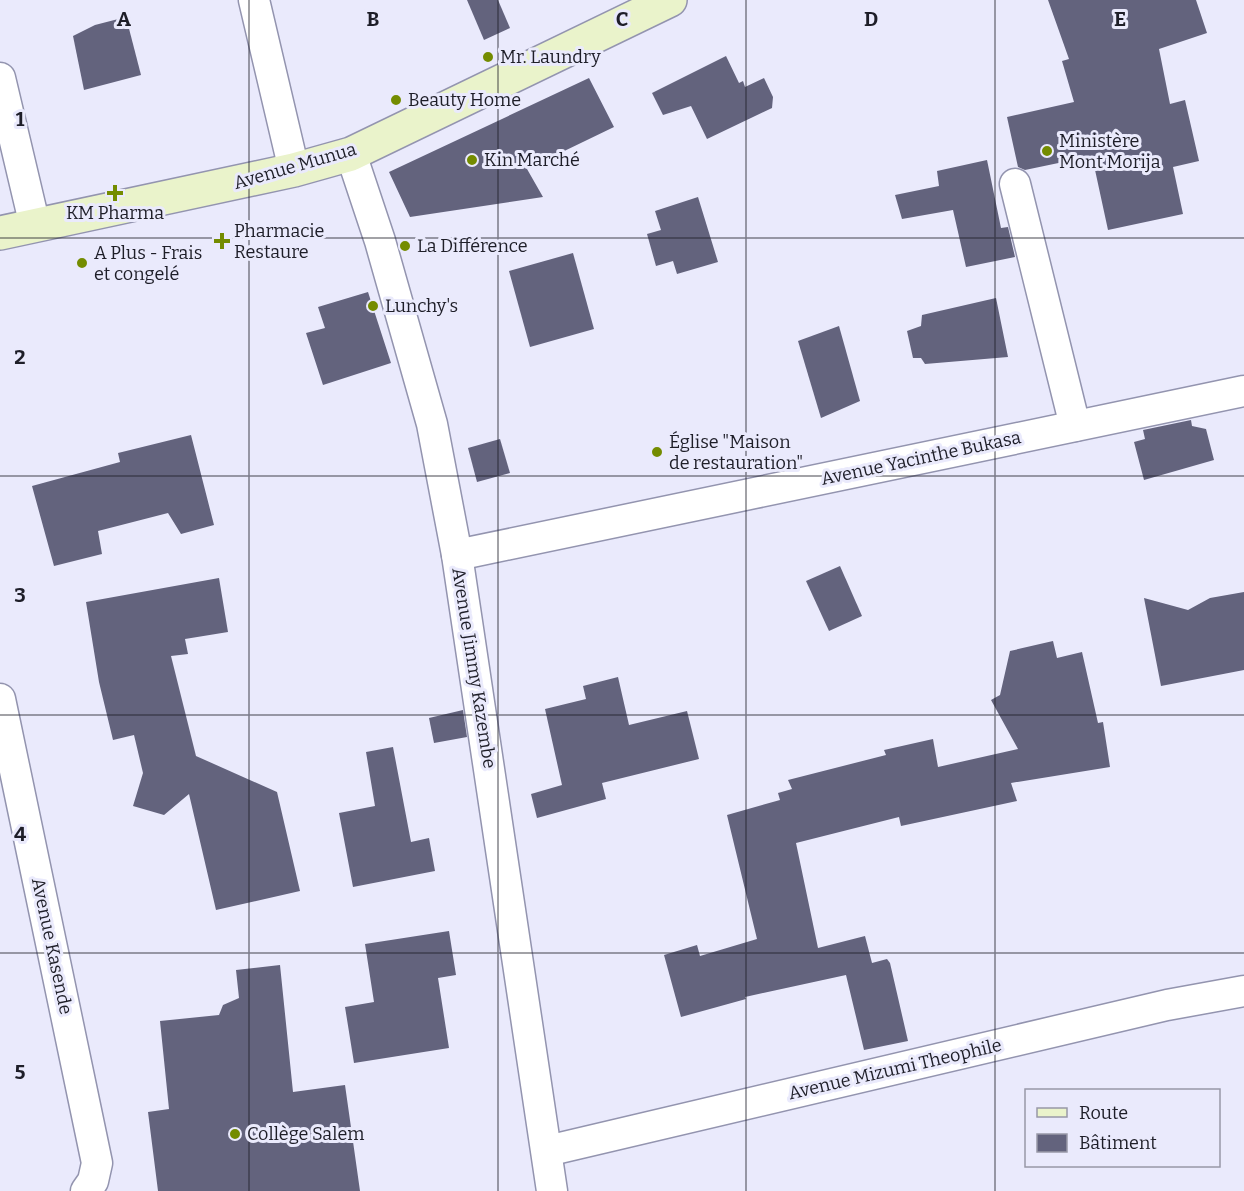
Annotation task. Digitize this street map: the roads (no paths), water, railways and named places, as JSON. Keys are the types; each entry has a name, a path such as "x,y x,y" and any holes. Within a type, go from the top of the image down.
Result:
{"main road":[{"name":"Avenue Munua","path":"0,233 294,170 351,154 670,0"}],"street":[{"path":"254,0 294,170"},
{"path":"0,78 35,226"},
{"name":"Avenue Jimmy Kazembe","path":"351,154 380,241 432,424 457,555 552,1191"},
{"path":"1015,184 1075,426"},
{"name":"Avenue Yacinthe Bukasa","path":"457,555 1244,391"},
{"name":"Avenue Kasende","path":"0,699 97,1163 93,1181 86,1191"},
{"name":"Avenue Mizumi Theophile","path":"547,1151 1167,1005 1244,991"}],"place":[{"name":"Mr. Laundry","path":"488,57"},
{"name":"Beauty Home","path":"396,100"},
{"name":"Ministère Mont Morija","path":"1047,151"},
{"name":"Kin Marché","path":"472,160"},
{"name":"KM Pharma","path":"115,193"},
{"name":"Pharmacie Restaure","path":"222,241"},
{"name":"La Différence","path":"405,246"},
{"name":"A Plus - Frais et congelé","path":"82,263"},
{"name":"Lunchy's","path":"373,306"},
{"name":"Église \"Maison de restauration\"","path":"657,452"},
{"name":"Collège Salem","path":"235,1134"}]}
